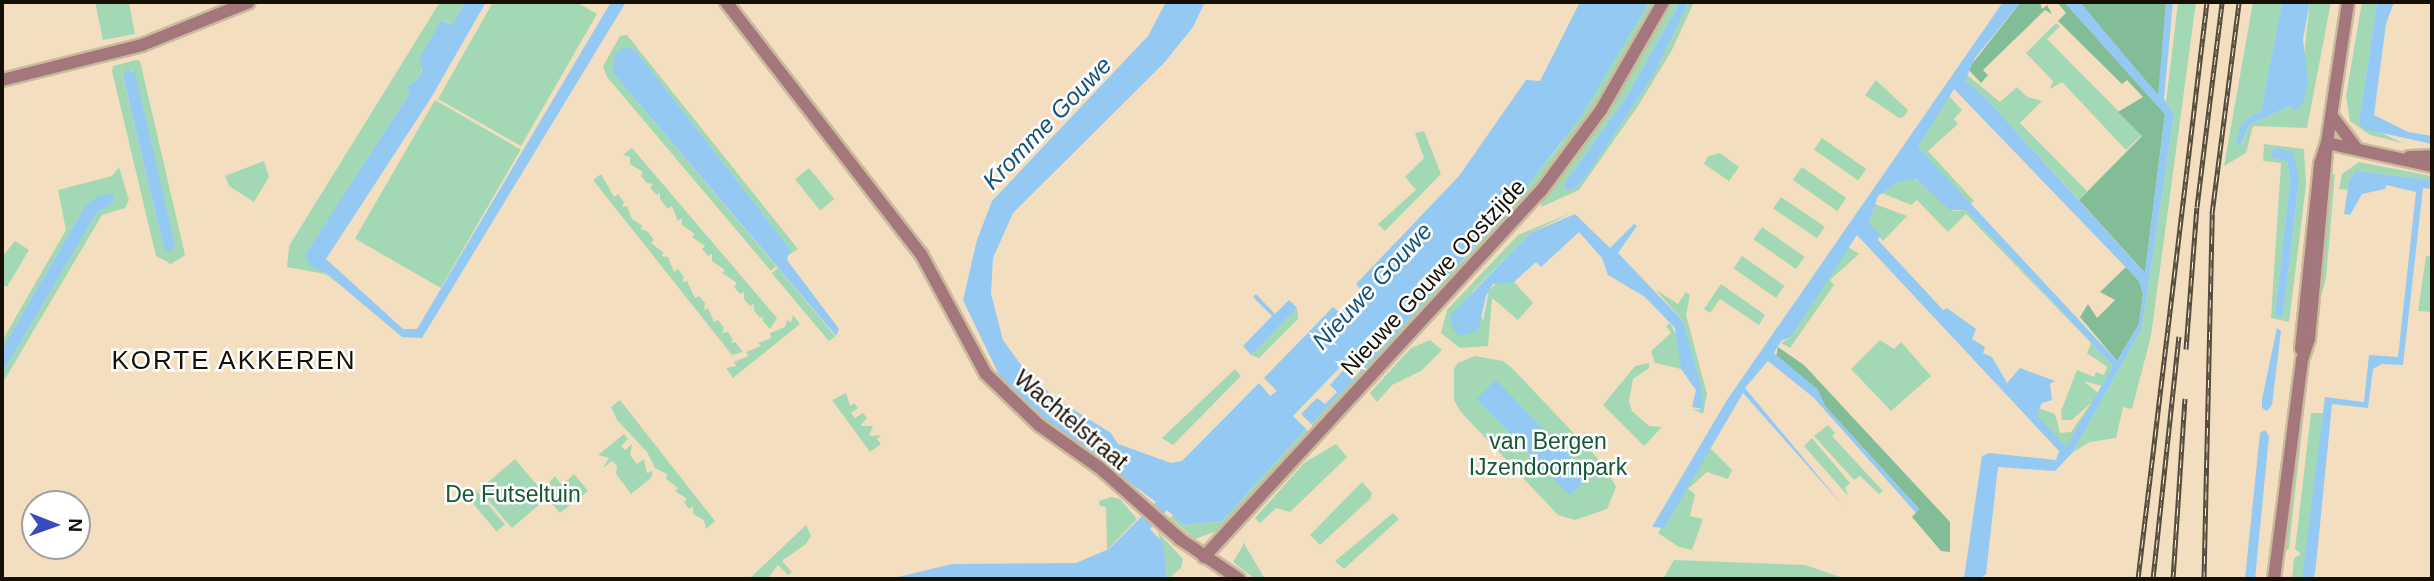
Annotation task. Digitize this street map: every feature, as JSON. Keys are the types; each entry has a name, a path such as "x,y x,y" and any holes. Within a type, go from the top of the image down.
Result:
{"main road":[{"path":"2,80 142,45 249,2"},
{"name":"Wachtelstraat","path":"726,2 915,245 986,374 1016,406 1100,468 1204,557 1239,579"},
{"name":"Nieuwe Gouwe Oostzijde","path":"1204,557 1541,191 1601,110 1663,2"},
{"path":"2274,579 2302,360 2311,326 2328,143 2348,2"},
{"path":"2332,116 2356,148"},
{"path":"2328,143 2432,166"},
{"path":"2401,157 2432,156"}],"green space":[{"path":"95,2 129,2 135,34 103,40"},
{"path":"440,2 465,2 452,25 443,20 417,80 407,86 409,94 306,254 314,268 320,269 344,288 325,274 287,267 289,246"},
{"path":"493,2 576,2 597,14 521,146 438,99"},
{"path":"1649,2 1659,2 1606,94 1536,189 1316,428 1311,424 1496,224 1559,146"},
{"path":"1671,2 1680,2 1627,96 1564,184 1566,191 1576,188 1590,171 1653,76 1689,2 1694,2 1672,50 1638,106 1579,190 1541,207 1542,199 1616,96"},
{"path":"2021,2 2040,2 2042,9 2047,5 2052,14 2045,10 1983,70 1988,75 1981,83 1968,69"},
{"path":"2057,2 2066,4 2165,114 2145,273 2079,200 2142,136 2118,112 2143,97 2127,80 2122,84 2058,21 2066,13"},
{"path":"2080,2 2166,2 2159,96 2116,47"},
{"path":"2178,2 2196,2 2151,336 2132,409 2123,407 2116,438 2090,442 2073,452 2142,328 2174,115 2166,102"},
{"path":"2253,2 2282,2 2261,110 2242,123 2241,146 2249,125 2291,106 2304,56 2310,2 2331,2 2307,128 2253,126 2246,153 2224,166"},
{"path":"2362,2 2377,2 2359,123 2403,143 2370,135 2350,121 2346,96"},
{"path":"2056,23 2060,26 2047,39 2142,135 2126,150 2062,82 2050,89 2053,81 2026,53"},
{"path":"627,35 798,249 787,256 790,249 636,51 613,73 776,266 771,271 607,77 603,66 620,36"},
{"path":"140,61 185,255 171,264 156,256 113,66","holes":["132,70 175,245 164,249 123,77"]},
{"path":"1966,74 2000,102 2017,87 2027,97 2042,101 2020,123 2087,191 2079,200 1985,97 1965,81"},
{"path":"1876,80 1908,110 1904,117 1899,118 1865,95"},
{"path":"1949,96 1962,110 1954,119 1958,124 1928,151 1974,201 1970,204 1918,147"},
{"path":"435,100 521,149 441,288 355,239"},
{"path":"1424,131 1441,174 1385,231 1378,224 1416,190 1405,177 1424,158 1415,133"},
{"path":"1822,138 1866,169 1858,180 1814,149"},
{"path":"2264,144 2304,149 2306,185 2289,322 2271,318 2281,163 2263,161","holes":["2287,161 2299,180 2283,316 2278,317 2275,314 2290,180"]},
{"path":"632,148 777,318 770,329 762,320 764,316 760,318 754,311 754,304 750,306 744,299 744,292 740,294 734,287 737,283 722,273 725,270 712,261 712,254 708,256 702,249 705,246 692,237 695,234 682,225 682,218 678,221 672,206 668,209 660,199 660,193 657,195 650,188 653,184 647,183 641,176 643,172 630,164 630,157 623,155"},
{"path":"1720,153 1739,167 1729,181 1704,164 1708,156"},
{"path":"264,161 269,177 254,202 229,186 225,176"},
{"path":"2359,162 2432,176 2432,180 2356,171 2347,190 2339,189 2342,174"},
{"path":"119,167 129,200 125,208 102,215 2,384 2,374 97,212 115,202 113,193 85,206 2,349 2,341 66,230 58,190 112,176"},
{"path":"1802,167 1846,198 1837,211 1793,180"},
{"path":"809,168 834,199 820,210 795,179"},
{"path":"601,174 614,197 618,194 624,202 622,207 627,206 632,219 643,226 640,229 647,231 654,240 651,243 664,253 661,256 668,257 674,272 678,269 684,277 682,282 687,281 695,298 699,296 705,303 704,310 708,308 714,322 718,320 724,328 722,333 728,332 733,340 730,343 735,342 743,352 732,355 593,180"},
{"path":"2331,174 2335,174 2326,279 2313,324"},
{"path":"1915,179 1953,211 1966,210 2113,366 2102,386 2084,381 2098,393 2066,448 2037,415 2038,408 2055,414 2060,433 2071,432 2091,403 2072,420 2062,420 2061,411 2077,370 2094,377 2096,372 2104,375 2107,367 2087,353 2091,343 1966,214 1948,232 1917,200 1911,205 1882,193 1899,182"},
{"path":"1781,197 1825,227 1817,238 1773,209"},
{"path":"1875,204 1907,216 1883,241 1869,223"},
{"path":"1573,212 1530,233 1472,292 1483,321 1489,290 1498,282 1514,282 1533,303 1518,320 1492,298 1488,346 1460,348 1441,333 1447,310 1518,235"},
{"path":"1762,227 1805,257 1796,269 1753,239"},
{"path":"15,241 29,250 7,287 2,284 2,257"},
{"path":"1848,247 1859,254 1830,280 1834,285 1790,348 1781,343 1791,337"},
{"path":"1742,256 1785,286 1776,298 1733,268"},
{"path":"2426,256 2432,256 2432,312 2418,311"},
{"path":"2126,267 2139,281 2143,294 2139,324 2117,361 2080,317 2088,304 2097,318 2115,300 2100,292"},
{"path":"778,268 835,336 829,341 772,273"},
{"path":"1721,284 1765,315 1759,325 1720,299 1710,313 1704,309"},
{"path":"1656,290 1678,304 1686,292 1690,295 1686,315 1707,394 1703,414 1692,409 1700,410 1699,378 1683,321"},
{"path":"1297,308 1298,319 1259,358 1251,355"},
{"path":"793,315 800,324 733,378 726,368 736,366 734,362 748,356 746,352 761,346 758,343 771,338 770,333 785,327 787,320 791,322"},
{"path":"1670,323 1678,338 1681,369 1655,363 1651,351 1671,333 1666,326"},
{"path":"1430,340 1442,350 1421,371 1392,385 1377,402 1370,393 1411,348"},
{"path":"1880,340 1894,349 1901,342 1931,376 1891,411 1851,369"},
{"path":"1778,347 1804,365 1950,522 1950,552 1941,551 1912,517 1919,509 1825,406 1817,389 1776,357"},
{"path":"2311,350 2289,548 2284,554 2304,383"},
{"name":"van Bergen IJzendoornpark","path":"1475,356 1503,361 1512,368 1604,465 1616,487 1607,509 1575,520 1558,515 1460,411 1454,400 1454,369 1458,363"},
{"path":"1649,363 1649,368 1633,379 1629,401 1632,411 1649,426 1662,427 1644,446 1603,405 1635,366"},
{"path":"1235,369 1241,376 1173,445 1162,438"},
{"path":"846,393 850,406 854,403 858,408 851,413 855,418 863,413 867,418 860,426 873,426 869,436 881,435 877,439 881,444 870,452 832,400"},
{"path":"620,400 715,521 706,529 704,520 693,514 693,506 689,509 684,502 687,499 675,491 678,488 666,479 667,474 655,468 647,452 617,420 611,407"},
{"path":"2311,413 2323,413 2305,566 2302,579 2292,579 2294,558 2301,554 2295,549"},
{"path":"1828,425 1835,433 1832,436 1883,491 1879,494 1860,476 1854,480 1814,436"},
{"path":"1306,429 1309,432 1220,530 1195,539 1170,518 1173,515 1184,525 1222,521"},
{"path":"624,434 628,439 621,446 625,450 632,444 630,455 637,464 644,459 647,473 653,471 651,478 631,494 616,474 617,466 612,461 603,468 609,458 598,455"},
{"path":"1812,438 1850,483 1845,488 1848,496 1804,446"},
{"path":"1336,444 1347,457 1290,512 1276,508 1260,523 1255,518 1304,463"},
{"path":"1709,447 1732,470 1728,479 1707,472 1688,489 1695,494 1690,516 1703,519 1692,550 1679,547 1658,533"},
{"name":"De Futseltuin","path":"515,459 542,491 555,476 562,485 574,474 588,491 560,513 547,498 512,528 479,490"},
{"path":"1362,482 1372,493 1370,499 1320,545 1310,535"},
{"path":"476,490 505,524 496,532 468,497"},
{"path":"1111,497 1120,499 1137,519 1107,550 1106,507 1100,506 1099,501"},
{"path":"1393,513 1399,519 1344,569 1335,561"},
{"path":"806,525 811,536 806,544 782,561 792,572 788,575 778,565 769,577 749,579"},
{"path":"1158,532 1183,559 1181,568 1168,579"},
{"path":"1245,542 1265,579 1255,579 1233,562"},
{"path":"1674,560 1805,565 1846,579 1663,579"}],"water":[{"path":"465,2 486,2 431,98 326,259 403,329 417,329 611,2 626,2 422,338 402,337 326,273 310,266 305,255 409,94 407,86 417,80 422,70 420,57 442,20 452,25"},
{"name":"Nieuwe Gouwe","path":"1166,2 1205,2 1193,27 1164,63 1013,213 993,258 991,294 1003,340 1024,369 1055,398 1111,433 1118,444 1171,463 1182,461 1259,383 1270,396 1277,391 1264,378 1333,307 1339,312 1361,290 1356,284 1459,176 1526,80 1540,81 1580,2 1649,2 1580,118 1514,203 1361,372 1348,359 1293,416 1306,429 1222,521 1184,525 1167,510 1150,529 1163,543 1167,579 890,579 952,564 1076,563 1109,549 1156,502 1043,418 1001,379 963,300 977,240 992,201 1148,36"},
{"path":"1680,2 1689,2 1653,76 1590,171 1576,188 1566,191 1564,184 1627,96"},
{"path":"2003,2 2021,2 1975,58 1965,81 1985,97 2145,273 2165,114 2064,2 2080,2 2158,95 2166,2 2173,2 2164,99 2174,115 2142,328 2073,452 2055,471 1998,467 1986,574 1980,579 1964,578 1982,456 1989,453 2056,460 2059,451 1857,235 1791,337 1781,341 1774,353 1817,389 1825,406 1919,509 1916,513 1814,398 1768,361 1745,388 1845,508 1743,393 1664,528 1652,527 1727,400","holes":["1954,89 2139,281 2143,294 2139,324 2117,361 1918,147","1916,179 1950,210 1966,210 2113,366 2066,447 2037,415 2042,403 2052,400 2050,384 2055,381 2020,368 2007,383 1992,357 1983,353 1985,347 1972,339 1976,329 1947,308 1943,310 1878,240 1880,235 1869,223 1878,196 1899,182"]},
{"path":"2282,2 2310,2 2303,39 2308,83 2304,101 2296,111 2290,106 2249,125 2240,147 2236,142 2242,123 2261,110"},
{"path":"2377,2 2394,2 2386,24 2374,115 2408,132 2432,136 2432,144 2364,129 2359,123"},
{"path":"626,47 636,51 790,249 787,260 839,329 836,336 613,73 615,53"},
{"path":"127,69 135,73 175,245 171,252 164,249 123,76"},
{"path":"2277,148 2293,152 2299,180 2283,316 2278,317 2275,314 2290,180 2287,161 2273,158 2270,152"},
{"path":"2356,171 2432,180 2432,189 2423,188 2403,365 2382,364 2373,369 2368,408 2332,404 2314,579 2302,579 2325,397 2364,402 2369,355 2398,357 2416,192 2386,185 2385,189 2362,194 2350,215 2344,214 2349,181"},
{"path":"113,193 115,202 97,212 2,374 2,349 85,206 98,196"},
{"path":"1575,214 1610,248 1634,224 1637,226 1618,253 1683,321 1702,389 1703,409 1692,407 1696,390 1681,369 1675,328 1645,297 1608,275 1602,258 1579,232 1541,267 1536,262 1514,282 1493,284 1486,296 1478,330 1460,336 1453,329 1450,316 1530,233"},
{"path":"1256,294 1275,314 1289,300 1297,308 1251,355 1243,346 1272,316 1253,297"},
{"path":"2277,328 2281,331 2272,405 2267,411 2262,408 2262,399"},
{"path":"1346,367 1356,377 1311,424 1301,414 1317,398 1325,404 1337,392 1330,385"},
{"path":"1496,380 1589,476 1570,495 1477,399"},
{"path":"2265,430 2269,436 2255,579 2245,579 2260,433"}],"railway":[{"path":"2138,579 2207,2"},
{"path":"2186,349 2197,207 2222,2"},
{"path":"2204,579 2212,214 2239,2"},
{"path":"2153,579 2179,336"},
{"path":"2173,579 2185,398"}],"district":[{"name":"KORTE AKKEREN","path":"234,361"}],"water label":[{"name":"Kromme Gouwe","path":"1047,123"}]}
